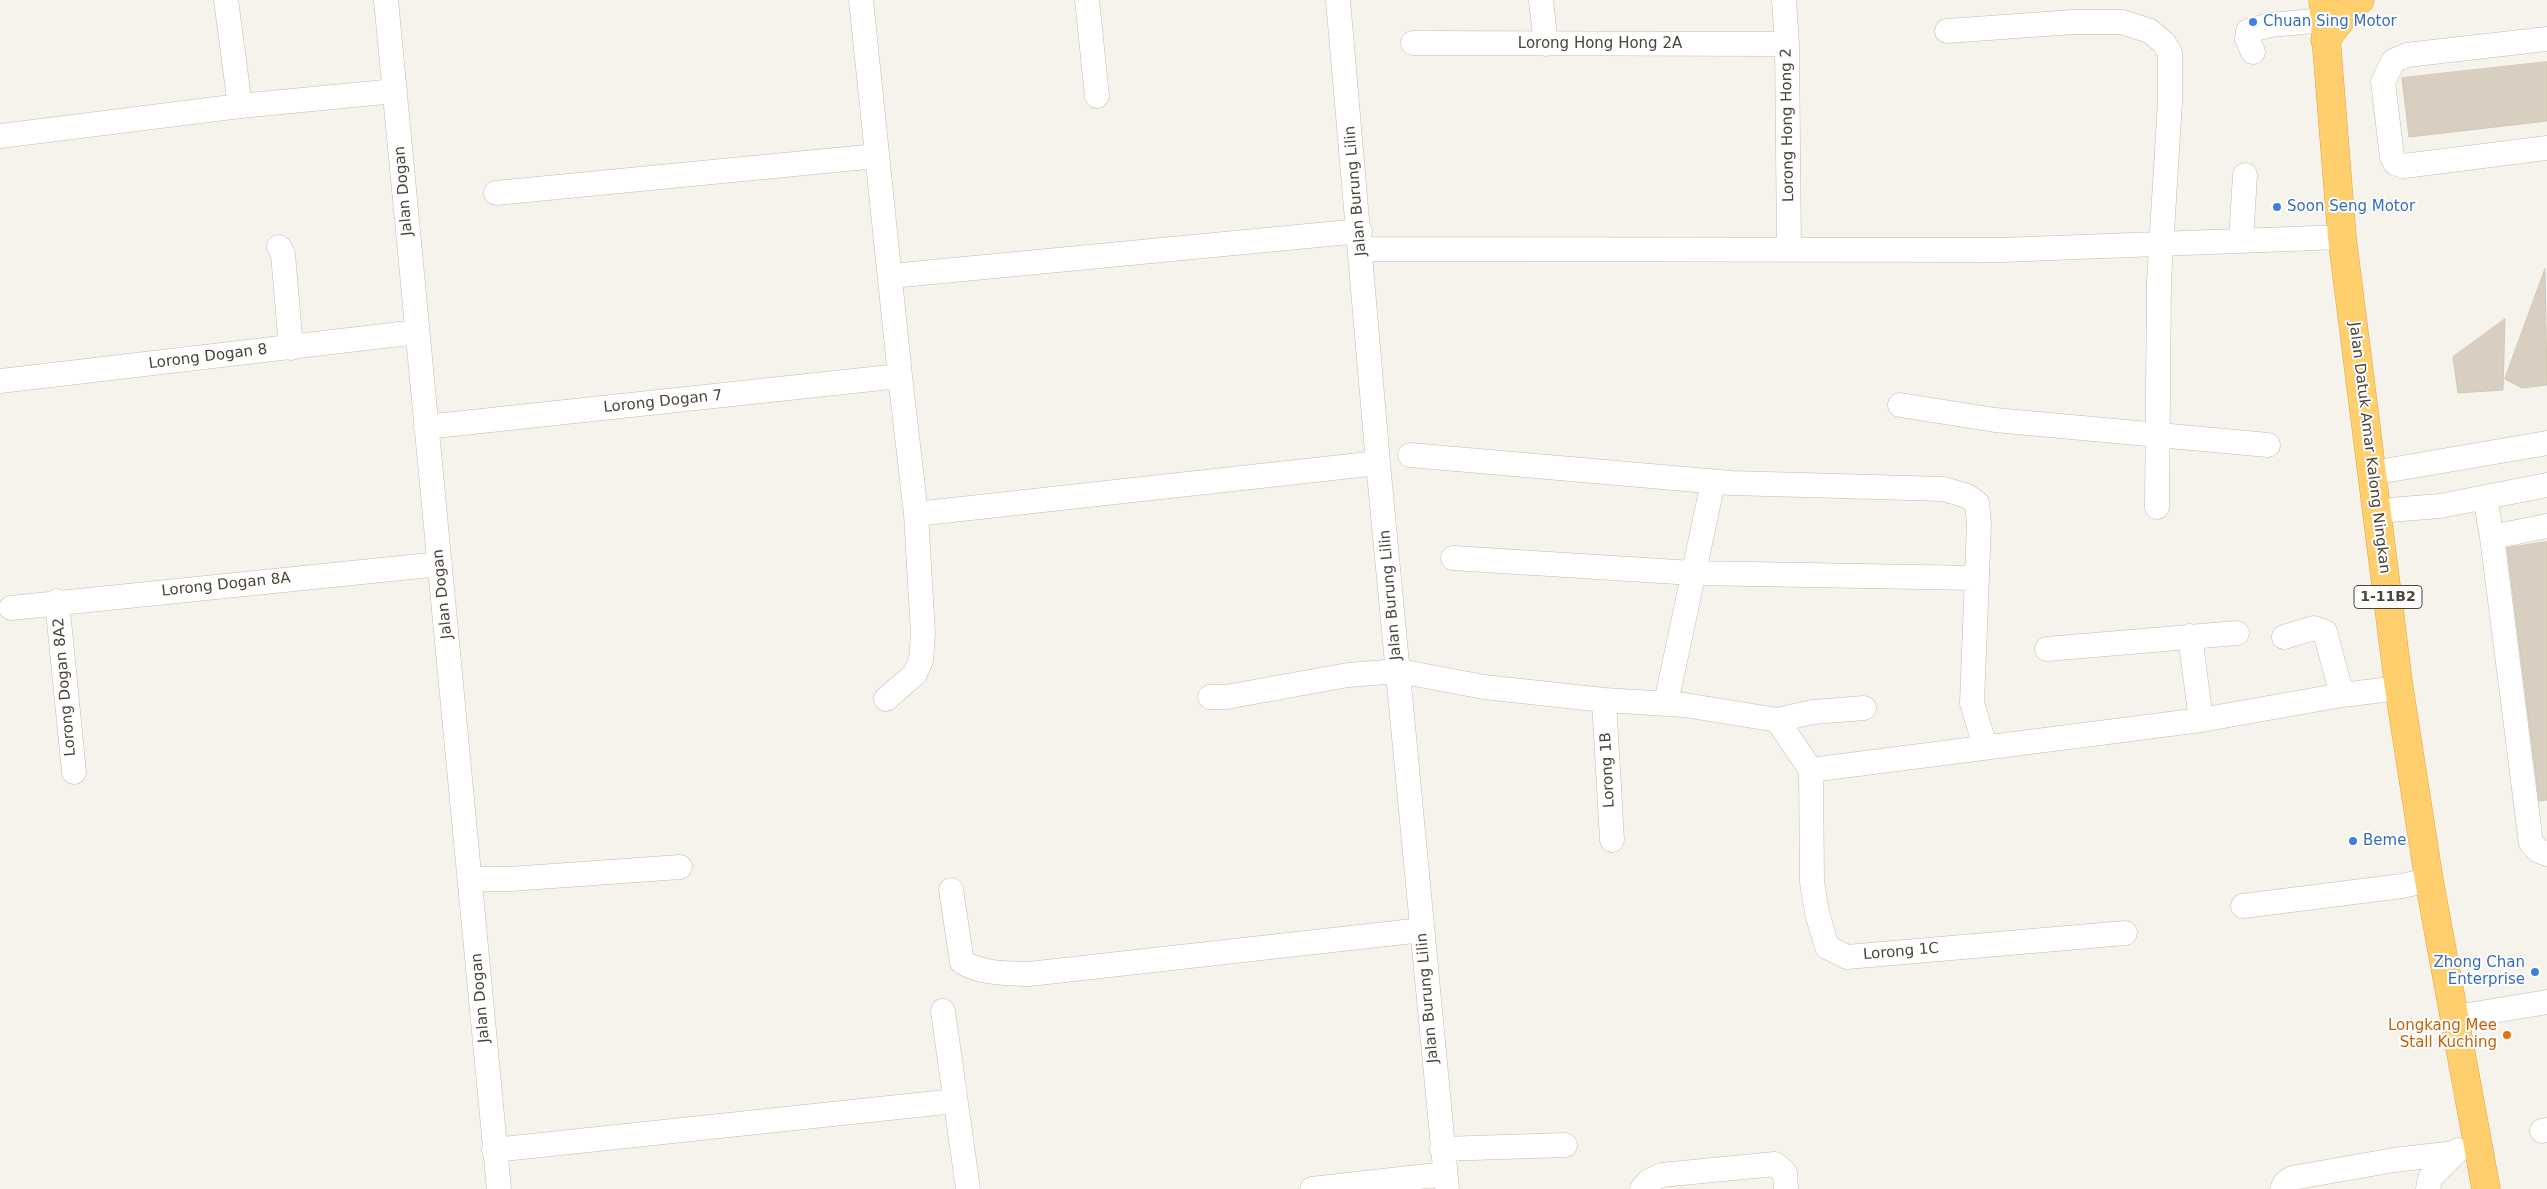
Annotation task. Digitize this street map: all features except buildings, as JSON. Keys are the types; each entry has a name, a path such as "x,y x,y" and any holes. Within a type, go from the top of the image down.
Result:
{"highway":[{"path":"2324,20 2360,0"},
{"name":"Jalan Datuk Amar Kalong Ningkan","path":"2324,20 2342,237 2399,688 2429,880 2477,1130 2486,1189"}],"street":[{"path":"226,0 240,106"},
{"name":"Jalan Dogan","path":"386,0 499,1189"},
{"path":"861,0 916,514 923,634 921,660 915,674 886,699"},
{"path":"1087,0 1096,96"},
{"name":"Jalan Burung Lilin","path":"1338,0 1361,240 1378,463 1446,1182"},
{"path":"1541,0 1546,44"},
{"name":"Lorong Hong Hong 2","path":"1784,0 1787,44 1789,249"},
{"path":"2253,52 2247,39 2248,31 2270,25 2324,20"},
{"path":"1947,30 2073,22 2122,22 2150,31 2164,43 2170,53 2170,101 2159,281 2157,507"},
{"path":"2547,39 2407,55 2393,61 2383,82 2392,156 2395,163 2404,166 2547,148"},
{"name":"Lorong Hong Hong 2A","path":"1414,44 1787,44"},
{"path":"0,136 240,106 395,91"},
{"path":"496,192 877,156"},
{"path":"2241,240 2245,175"},
{"path":"891,276 1361,240 1789,249 2001,250 2342,237"},
{"path":"278,247 284,254 291,348"},
{"name":"Lorong Dogan 8","path":"0,381 417,332"},
{"name":"Lorong Dogan 7","path":"426,427 900,376"},
{"path":"1900,405 1995,420 2268,445"},
{"path":"2372,473 2547,442"},
{"path":"1410,455 1713,482 1944,489 1967,496 1976,503 1979,524 1975,578 1972,703 1985,746"},
{"path":"916,514 1378,463"},
{"path":"1666,703 1713,482"},
{"path":"2377,512 2440,506 2547,485"},
{"path":"2484,498 2492,537 2531,843 2539,851 2547,854"},
{"path":"2492,537 2547,526"},
{"path":"1453,558 1693,573 1975,578"},
{"name":"Lorong Dogan 8A","path":"11,608 57,601 440,564"},
{"name":"Lorong Dogan 8A2","path":"57,601 74,772"},
{"path":"2284,636 2314,628 2325,632 2342,695"},
{"path":"2047,649 2237,633"},
{"path":"2190,636 2201,720"},
{"path":"1210,697 1226,697 1348,675 1399,671 1484,687 1604,700 1666,703 1777,720 1813,712 1864,708"},
{"path":"1777,720 1811,770 1985,746 2201,720 2342,695 2399,688"},
{"name":"Lorong 1B","path":"1604,700 1612,840"},
{"name":"Lorong 1C","path":"1811,770 1812,882 1817,913 1827,947 1847,957 2125,933"},
{"path":"470,879 510,879 680,867"},
{"path":"2243,906 2402,886 2429,880"},
{"path":"951,890 962,962 974,969 1000,973 1039,973 1422,930"},
{"path":"2456,1017 2547,1002"},
{"path":"943,1011 968,1189"},
{"path":"494,1150 955,1101"},
{"path":"2428,1189 2430,1178 2477,1130"},
{"path":"1442,1149 1565,1145"},
{"path":"2282,1189 2285,1183 2292,1178 2394,1160 2455,1153"},
{"path":"1642,1189 1649,1181 1662,1175 1775,1164 1785,1173 1786,1189"},
{"path":"1312,1189 1446,1182"}],"place":[{"name":"Chuan Sing Motor","path":"2253,22"},
{"name":"Soon Seng Motor","path":"2277,207"},
{"name":"Beme","path":"2353,841"},
{"name":"Zhong Chan Enterprise","path":"2535,972"},
{"name":"Longkang Mee Stall Kuching","path":"2507,1035"}]}
